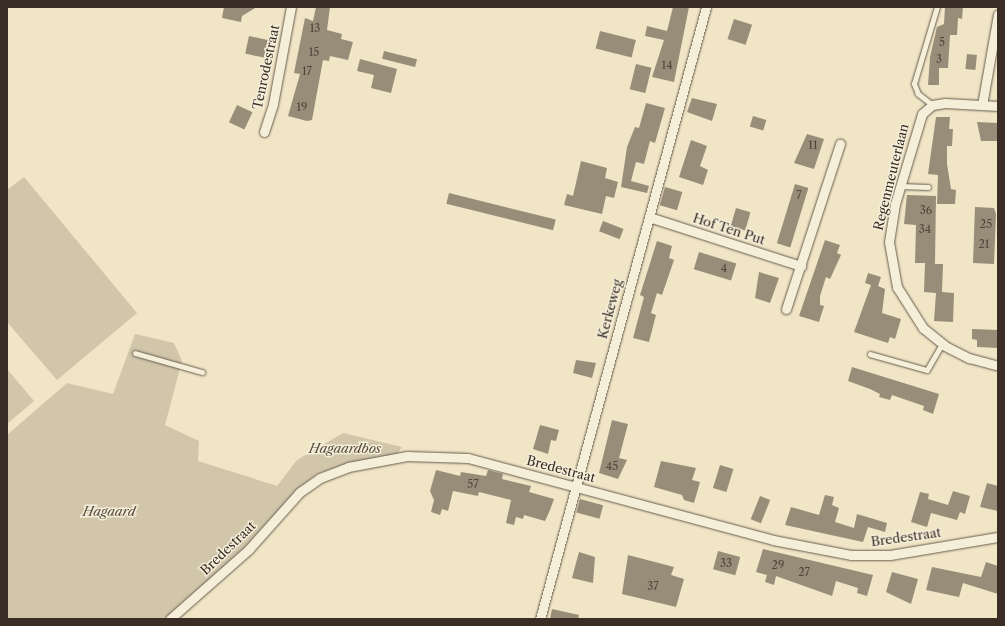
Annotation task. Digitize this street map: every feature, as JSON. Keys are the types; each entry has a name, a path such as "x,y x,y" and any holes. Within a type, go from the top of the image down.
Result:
{"street":[{"name":"Tenrodestraat","path":"264,132 274,104 291,7"},
{"name":"Kerkeweg","path":"540,619 706,7"},
{"path":"982,105 998,14"},
{"path":"932,106 998,106"},
{"name":"Regenmeuterlaan","path":"932,106 917,122 891,221 890,263 909,309 923,328 942,344 969,358 998,366"},
{"path":"786,309 840,144"},
{"name":"Hof Ten Put","path":"649,217 801,266"},
{"name":"Bredestraat","path":"170,619 249,549 300,492 320,478 348,467 407,456 443,456 494,464 772,540 851,555 890,555 998,537"}],"lane":[{"path":"932,106 918,94 914,84 937,7"},
{"path":"900,186 928,187"},
{"path":"870,354 928,370 942,344"},
{"path":"135,353 202,372"}],"green space":[{"path":"24,177 137,313 57,380 7,322 7,190"},
{"name":"Hagaard","path":"135,334 174,343 182,361 165,425 199,441 198,461 277,486 297,460 343,433 402,447 397,454 345,464 317,474 297,490 247,546 164,619 7,619 7,435 67,383 113,394"},
{"path":"7,369 34,401 7,424"}],"building":[{"path":"224,7 257,7 242,16 241,22 222,18"},
{"path":"316,7 330,7 327,30 342,34 341,39 353,42 348,60 330,56 329,61 323,60 312,120 307,121 288,116 300,74 294,73 305,18 313,21"},
{"path":"673,7 689,7 674,82 652,77 664,40 645,36 647,26 667,31"},
{"path":"945,7 963,7 962,19 958,18 957,35 950,35 948,68 939,68 939,85 928,85 930,57 937,27 944,24"},
{"path":"734,19 752,25 746,45 728,39"},
{"path":"600,31 636,40 632,57 596,48"},
{"path":"249,36 268,40 264,58 245,54"},
{"path":"384,51 417,59 415,67 382,59"},
{"path":"967,54 977,55 975,70 965,69"},
{"path":"360,59 397,69 391,93 371,88 374,75 357,71"},
{"path":"636,64 652,68 645,93 630,89"},
{"path":"692,98 717,104 712,121 687,112"},
{"path":"646,103 665,108 655,143 650,141 644,164 636,162 631,181 649,186 647,193 621,187 627,147 635,127 639,128"},
{"path":"237,105 252,112 244,129 229,122"},
{"path":"753,116 766,120 763,131 750,127"},
{"path":"936,117 950,117 949,129 953,129 952,146 947,146 947,164 951,189 956,190 955,204 937,204 938,175 928,174"},
{"path":"977,122 998,123 998,141 981,141"},
{"path":"807,134 824,139 814,169 794,163"},
{"path":"691,140 707,146 700,166 708,170 703,185 679,177"},
{"path":"581,161 607,168 605,178 618,182 614,198 606,196 602,214 564,205 567,194 573,196"},
{"path":"795,184 808,188 790,247 777,243"},
{"path":"665,187 682,192 677,210 660,205"},
{"path":"449,193 556,220 553,230 446,204"},
{"path":"907,195 936,196 935,264 943,264 942,292 954,293 953,322 934,321 936,293 924,292 925,263 915,263 916,225 904,224"},
{"path":"975,207 994,208 996,214 994,264 973,263"},
{"path":"736,208 750,212 745,230 731,226"},
{"path":"603,221 624,229 620,239 599,231"},
{"path":"825,240 840,245 837,253 841,255 830,279 826,277 820,296 820,305 824,306 819,322 799,316"},
{"path":"657,241 672,246 669,258 674,260 662,295 657,293 651,313 656,315 649,342 633,338 644,297 640,295"},
{"path":"699,252 736,263 731,281 694,269"},
{"path":"759,272 779,278 770,303 755,298"},
{"path":"868,273 881,277 878,286 885,289 882,313 901,319 895,339 890,337 888,343 854,332 871,285 865,283"},
{"path":"972,329 998,330 998,348 977,347 977,340 972,339"},
{"path":"576,360 596,363 592,378 573,373"},
{"path":"852,367 939,394 933,414 923,410 924,406 892,395 890,400 879,397 880,394 848,381"},
{"path":"612,420 628,424 619,458 627,460 618,479 599,473"},
{"path":"540,425 559,430 556,441 551,440 548,454 533,449"},
{"path":"661,461 696,468 692,480 700,482 694,503 684,500 682,495 654,487"},
{"path":"720,465 733,469 726,492 713,488"},
{"path":"436,470 460,476 461,472 486,476 488,470 503,474 502,479 531,486 529,492 554,499 545,521 524,515 523,519 516,517 514,525 506,523 511,500 479,492 478,496 453,491 448,511 442,509 440,515 431,512 434,500 430,491"},
{"path":"987,483 998,486 998,511 980,507"},
{"path":"953,491 970,496 965,514 960,512 957,520 931,513 927,527 911,522 920,492 929,494 928,499 948,505"},
{"path":"825,495 834,497 832,505 839,508 835,522 854,528 857,514 887,523 885,532 868,527 863,542 785,525 791,507 819,515"},
{"path":"760,496 770,500 761,523 751,519"},
{"path":"580,499 603,505 600,519 576,513"},
{"path":"763,549 873,575 867,596 857,593 858,588 836,581 832,596 776,576 774,585 765,582 767,575 756,572"},
{"path":"718,551 740,557 735,575 713,569"},
{"path":"579,552 595,557 593,583 572,578"},
{"path":"628,555 674,567 671,575 684,579 676,607 622,594"},
{"path":"986,562 998,566 998,594 963,583 959,597 926,590 932,567 981,577"},
{"path":"892,572 918,579 911,604 886,592"},
{"path":"552,609 579,615 578,619 550,619"}],"park label":[{"name":"Hagaardbos","path":"345,448"}]}
